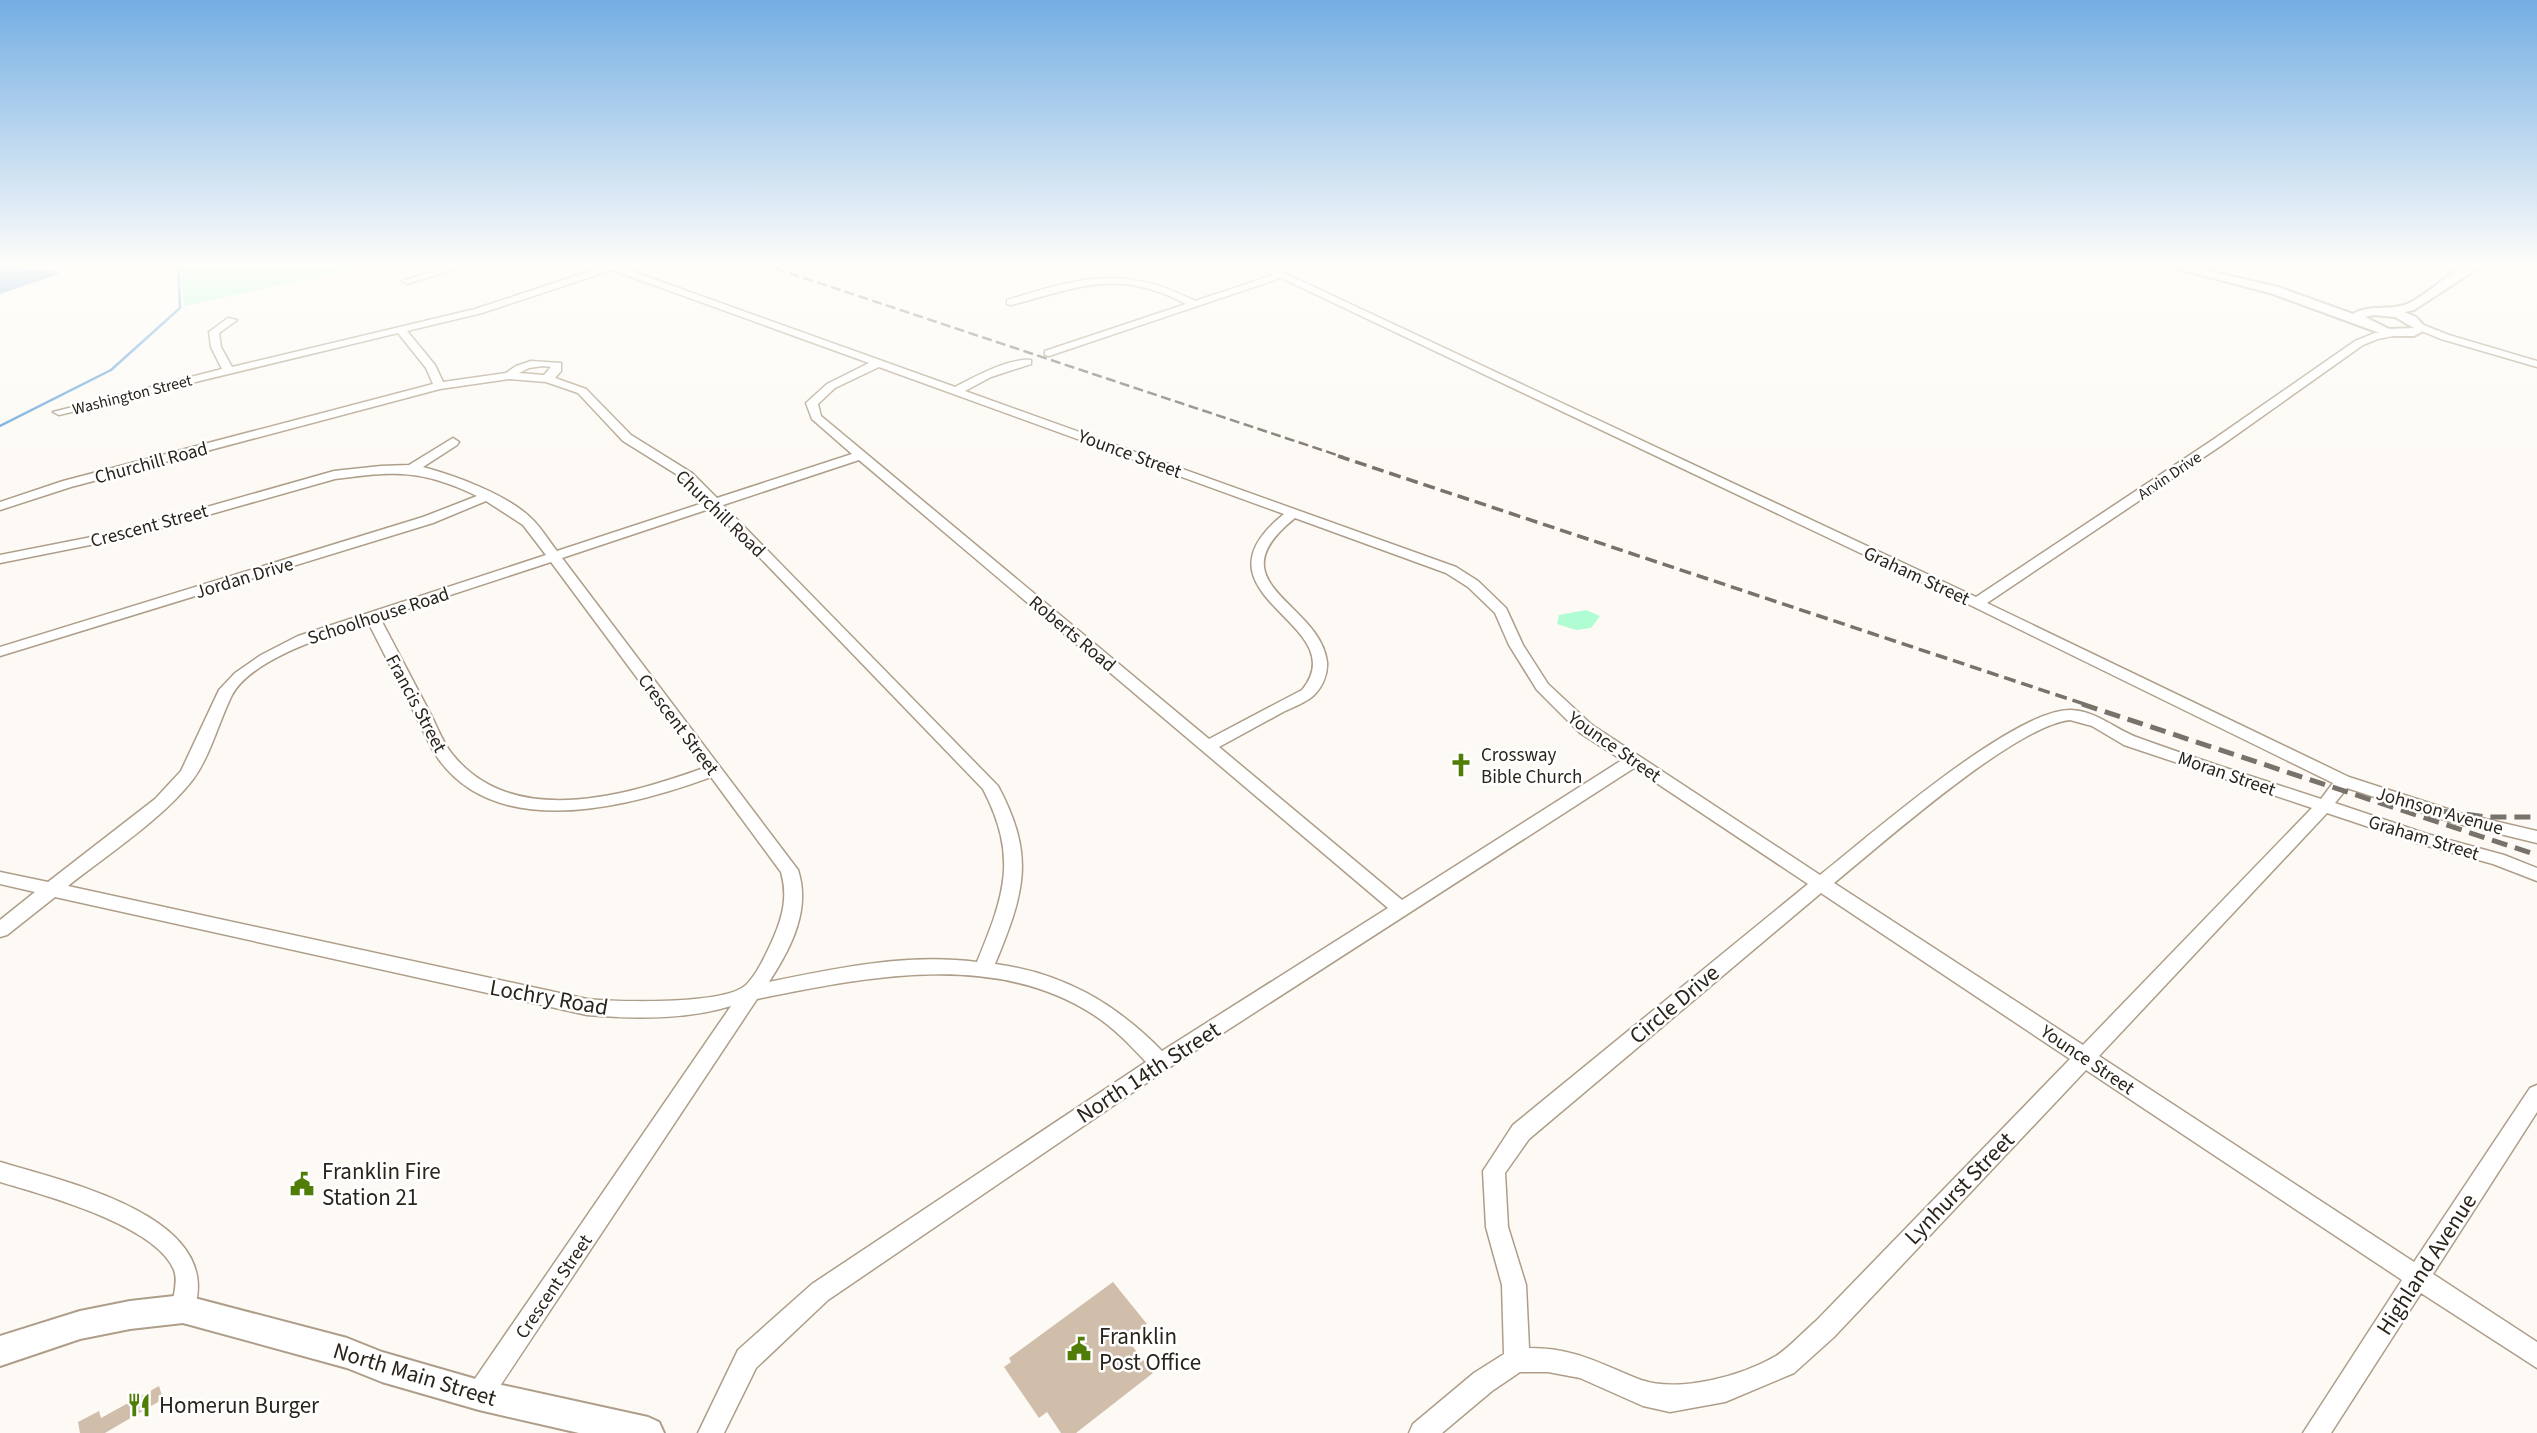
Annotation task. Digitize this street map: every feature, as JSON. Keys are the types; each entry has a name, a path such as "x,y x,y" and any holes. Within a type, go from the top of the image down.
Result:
{"street":[{"path":"216,331 214,339 228,371"},
{"name":"Washington Street","path":"59,412 397,331"},
{"path":"402,331 431,367 439,386"},
{"name":"Younce Street","path":"789,331 1451,570 1473,584 1501,611 1522,656 1542,687 1586,729 1822,882 2537,1356"},
{"path":"1049,353 1114,331"},
{"name":"Graham Street","path":"1400,331 1977,603 2343,781"},
{"path":"2359,343 2357,340 2360,331"},
{"name":"Arvin Drive","path":"2388,331 2394,333"},
{"name":"Arvin Drive","path":"1977,603 2218,442 2359,343 2375,336 2401,331"},
{"path":"2427,331 2537,363"},
{"path":"956,391 987,375 1027,362"},
{"name":"Roberts Road","path":"878,363 823,390 812,403 816,417 1401,909"},
{"name":"Churchill Road","path":"0,506 67,484 439,386 509,376 547,379 582,391 627,438 678,469 990,786 1008,820 1016,857 1008,909 984,968"},
{"path":"412,469 453,442"},
{"name":"Schoolhouse Road","path":"0,930 161,803 188,774 203,746 219,704 240,676 266,658 303,639 861,455"},
{"name":"Crescent Street","path":"0,559 86,542 334,475 371,470 412,469 439,475 508,507 527,523 783,860 795,884 796,898 791,920 771,963 479,1395"},
{"name":"Jordan Drive","path":"0,652 428,520 485,497"},
{"path":"1209,746 1307,693 1319,679 1320,663 1316,642 1291,612 1273,599 1258,578 1258,558 1263,541 1293,513"},
{"name":"Francis Street","path":"372,617 446,758 459,773 491,794 544,804 592,803 630,798 714,770"},
{"name":"Circle Drive","path":"1517,1360 1514,1285 1497,1227 1494,1171 1521,1132 1822,882 1938,790 2023,733 2065,715 2091,721 2130,741"},
{"name":"Moran Street","path":"2130,741 2324,806"},
{"name":"North 14th Street","path":"711,1433 747,1359 820,1292 1160,1063 1633,761"},
{"path":"2324,806 2343,781"},
{"name":"Johnson Avenue","path":"2343,781 2458,818 2537,837"},
{"name":"Graham Street","path":"2324,806 2423,839 2498,859 2537,875"},
{"name":"Lynhurst Street","path":"1517,1360 1548,1360 1581,1366 1643,1393 1670,1399 1725,1389 1785,1364 1825,1329 2324,806"},
{"name":"Lochry Road","path":"0,878 587,1007 645,1009 710,1003 889,969 961,966 984,968 1052,984 1093,1004 1129,1031 1160,1063"},
{"name":"Highland Avenue","path":"2316,1433 2537,1094"},
{"path":"0,1172 121,1214 155,1232 172,1247 185,1265 188,1287 183,1310"},
{"name":"North Main Street","path":"0,1351 80,1325 130,1315 183,1310 347,1353 382,1367 479,1395 648,1433"},
{"path":"1422,1433 1483,1382 1517,1360"}],"green space":[{"path":"1586,610 1600,616 1591,628 1576,630 1557,624 1559,615"}],"building":[{"name":"Franklin Post Office","path":"1113,1282 1147,1324 1127,1339 1153,1373 1076,1433 1061,1433 1047,1412 1039,1418 1004,1367 1011,1362 1009,1358"},
{"name":"Homerun Burger","path":"159,1386 163,1399 105,1433 80,1433 78,1422 99,1411 101,1418"}],"waterway":[{"path":"0,426 111,370 155,331"}],"railway":[{"path":"963,331 1343,457"},
{"path":"1338,456 2087,705"},
{"path":"2082,704 2537,855"},
{"path":"2419,808 2487,817 2537,817"}],"place":[{"name":"Crossway Bible Church","path":"1461,765"},
{"name":"Franklin Fire Station 21","path":"302,1184"},
{"name":"Franklin Post Office","path":"1079,1349"},
{"name":"Homerun Burger","path":"139,1405"}]}
